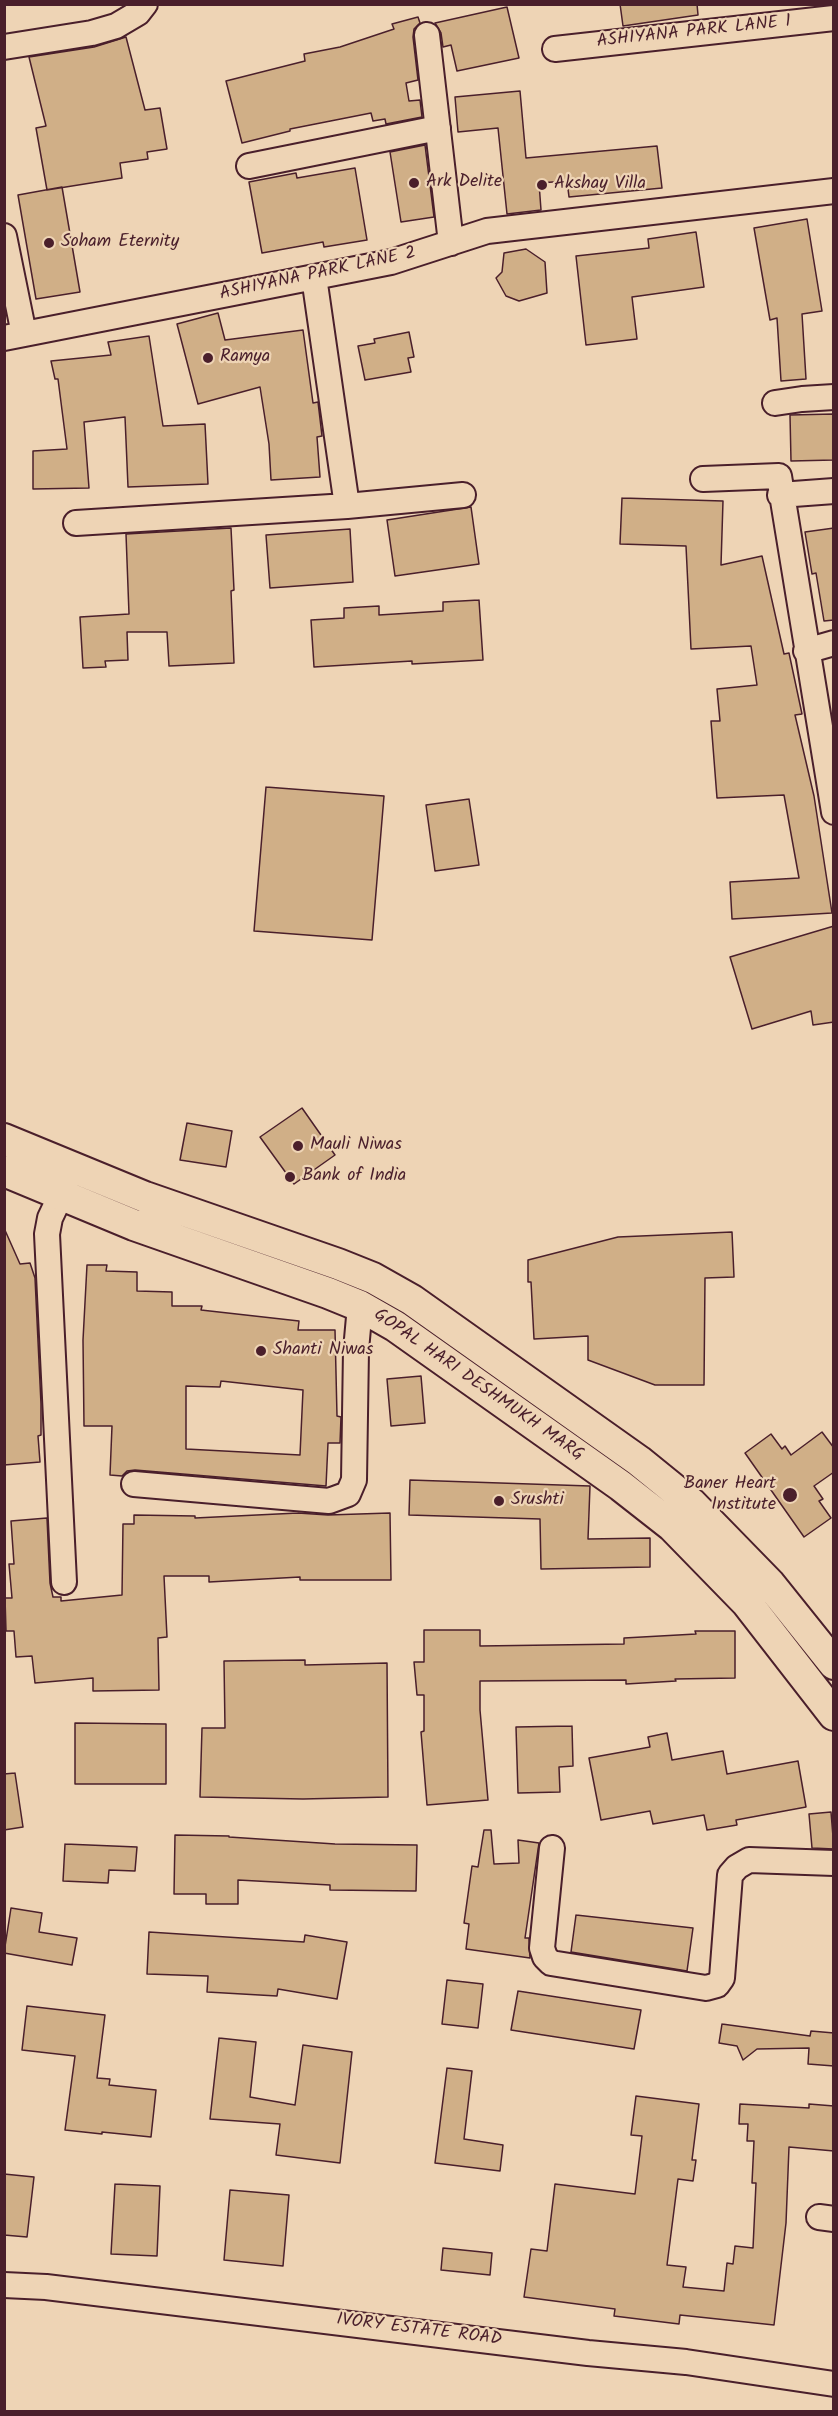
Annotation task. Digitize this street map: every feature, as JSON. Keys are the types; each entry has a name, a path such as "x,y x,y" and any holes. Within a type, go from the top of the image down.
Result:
{"main road":[{"path":"6,1172 12,1142"},
{"name":"GOPAL HARI DESHMUKH MARG","path":"12,1142 145,1197 339,1264 412,1300 639,1461 692,1504 770,1584 834,1664"},
{"name":"GOPAL HARI DESHMUKH MARG","path":"6,1172 134,1225 371,1312 621,1486 672,1526 747,1603 834,1715"},
{"path":"371,1312 391,1288"}],"street":[{"path":"4,47 92,33 116,26 138,13 145,4"},
{"name":"ASHIYANA PARK LANE 1","path":"555,49 834,18"},
{"path":"427,35 451,243"},
{"path":"249,166 438,128"},
{"name":"ASHIYANA PARK LANE 2","path":"15,336 391,262 487,231 834,191"},
{"path":"4,236 15,336"},
{"path":"314,277 347,506"},
{"path":"775,403 834,397"},
{"path":"703,479 779,476 780,495 834,812"},
{"path":"780,495 834,491"},
{"path":"76,523 347,506 463,495"},
{"path":"806,651 834,643"},
{"path":"61,1195 50,1218 47,1234 64,1582"},
{"path":"134,1484 329,1501 348,1494 354,1480 356,1350 371,1312"},
{"path":"552,1848 543,1948 545,1957 551,1963 706,1988 717,1985 722,1978 730,1875 736,1867 749,1860 834,1863"},
{"name":"IVORY ESTATE ROAD","path":"4,2285 46,2287 588,2353 686,2362 834,2384"}],"building":[{"path":"620,4 697,4 698,15 623,26"},
{"path":"507,7 519,58 457,71 451,45 443,47 441,33 435,23"},
{"path":"418,17 420,23 414,29 413,37 418,80 406,83 409,101 420,100 422,117 386,124 385,119 373,121 371,113 290,129 290,131 242,143 226,81 305,61 304,54 340,47 394,29 392,24"},
{"path":"126,37 145,110 160,108 167,149 147,152 148,159 120,163 122,178 47,190 36,128 46,126 29,57 94,47"},
{"path":"520,91 526,158 657,146 662,188 569,197 567,181 539,183 541,210 507,214 498,128 458,132 455,97"},
{"name":"Ark Delite","path":"425,145 434,217 401,222 390,152"},
{"path":"355,168 367,240 324,247 323,242 262,253 249,182 296,173 297,178"},
{"name":"Soham Eternity","path":"62,187 80,292 36,299 18,195"},
{"path":"807,219 822,311 802,314 806,379 781,381 777,318 770,320 754,228"},
{"path":"696,232 704,287 632,297 637,339 586,345 576,256 649,248 648,239"},
{"path":"526,249 545,262 547,293 519,301 506,296 496,278 502,272 504,253"},
{"path":"218,313 225,340 303,330 313,403 318,402 322,436 317,437 320,477 271,480 269,444 260,387 198,404 177,324"},
{"path":"409,332 414,357 408,358 411,372 365,380 358,346 375,343 374,339"},
{"path":"149,336 163,426 205,424 208,484 128,487 125,417 84,422 89,488 33,489 33,451 67,449 58,379 55,379 51,361 111,355 108,342"},
{"path":"834,414 834,460 791,461 790,415"},
{"path":"622,498 723,501 721,565 762,556 784,654 789,653 802,714 795,715 814,796 832,913 732,919 730,882 799,878 784,795 717,798 711,721 720,721 717,689 757,685 751,646 691,649 686,546 620,544"},
{"path":"471,507 479,564 395,576 387,520"},
{"path":"231,528 234,663 169,666 167,632 127,632 128,660 105,661 106,667 83,668 80,617 129,614 126,534"},
{"path":"834,528 834,620 824,621 816,573 812,574 805,532"},
{"path":"350,529 353,582 270,588 266,535"},
{"path":"479,600 483,660 412,664 412,661 314,667 311,620 344,618 344,608 379,606 379,615 443,611 443,602"},
{"path":"266,787 384,796 372,940 254,931"},
{"path":"469,799 479,865 435,871 426,805"},
{"path":"834,926 834,1022 813,1025 811,1011 752,1029 730,957"},
{"name":"Mauli Niwas","path":"302,1108 335,1155 294,1184 260,1137"},
{"path":"187,1123 232,1131 226,1167 180,1160"},
{"path":"4,1228 20,1264 30,1263 35,1278 41,1435 38,1436 40,1462 4,1465"},
{"path":"732,1232 734,1277 705,1278 704,1385 655,1385 588,1360 588,1336 534,1339 528,1260 618,1237"},
{"path":"87,1265 107,1265 106,1271 137,1272 137,1291 172,1292 172,1306 202,1306 201,1310 299,1321 298,1330 335,1330 337,1416 341,1417 340,1443 328,1443 326,1486 135,1470 127,1471 122,1476 110,1475 112,1426 84,1426 83,1340","holes":["221,1381 303,1390 300,1455 186,1449 186,1386 220,1387"]},
{"path":"421,1376 425,1423 391,1426 387,1379"},
{"path":"822,1432 834,1448 834,1472 814,1486 823,1499 819,1501 831,1518 804,1537 745,1453 771,1434 782,1449 785,1446 791,1455"},
{"name":"Srushti","path":"410,1480 590,1486 588,1539 650,1538 650,1567 541,1569 540,1519 409,1515"},
{"path":"298,1513 328,1515 390,1513 391,1580 300,1580 300,1577 209,1582 209,1576 164,1576 167,1637 158,1638 159,1690 93,1691 93,1678 35,1683 32,1656 16,1657 14,1631 6,1631 5,1598 12,1598 9,1564 14,1564 11,1521 47,1518 50,1583 53,1597 61,1597 61,1601 122,1595 123,1524 134,1524 134,1515 195,1516 195,1518"},
{"path":"424,1630 480,1630 480,1646 624,1644 624,1638 696,1634 695,1631 735,1631 735,1678 675,1679 676,1681 626,1684 626,1680 480,1681 480,1710 488,1800 427,1805 421,1732 424,1731 424,1695 417,1695 414,1662 424,1662"},
{"path":"305,1660 305,1665 387,1663 388,1797 303,1799 200,1797 202,1728 225,1728 224,1661"},
{"path":"75,1723 166,1724 166,1784 75,1784"},
{"path":"572,1726 573,1766 559,1767 560,1792 518,1793 516,1727"},
{"path":"667,1733 672,1760 723,1751 727,1774 798,1761 806,1807 736,1820 737,1825 707,1830 704,1815 653,1824 650,1811 601,1820 589,1758 650,1747 648,1737"},
{"path":"15,1773 23,1827 4,1830 4,1774"},
{"path":"831,1812 834,1849 812,1848 809,1814"},
{"path":"484,1830 491,1830 494,1864 519,1863 518,1840 539,1843 525,1938 529,1938 530,1958 466,1949 469,1924 464,1923 472,1866 478,1867"},
{"path":"175,1835 229,1836 335,1844 417,1845 416,1891 330,1890 330,1885 238,1880 238,1904 206,1904 206,1894 174,1894"},
{"path":"65,1844 137,1847 135,1871 109,1870 108,1883 63,1881"},
{"path":"11,1908 42,1913 39,1932 77,1938 72,1965 4,1953"},
{"path":"576,1915 693,1928 687,1971 571,1952"},
{"path":"149,1932 304,1942 305,1935 347,1942 337,1999 278,1989 277,1996 207,1992 208,1976 147,1974"},
{"path":"447,1980 483,1984 478,2028 442,2024"},
{"path":"518,1991 641,2010 634,2049 511,2030"},
{"path":"27,2006 105,2015 97,2078 110,2079 109,2085 156,2090 151,2137 65,2130 75,2056 22,2050"},
{"path":"722,2024 810,2036 811,2031 834,2033 834,2066 808,2064 809,2048 757,2049 743,2060 737,2046 719,2043"},
{"path":"219,2038 256,2042 250,2097 295,2105 303,2045 352,2052 340,2163 276,2155 280,2124 210,2119"},
{"path":"447,2068 472,2071 464,2139 503,2145 500,2171 435,2163"},
{"path":"636,2096 699,2104 692,2160 696,2160 693,2181 678,2179 667,2265 686,2267 683,2287 724,2291 727,2263 733,2264 735,2246 753,2248 756,2183 752,2183 754,2141 747,2141 748,2124 739,2124 740,2104 809,2108 809,2104 834,2106 834,2151 789,2147 786,2223 774,2325 680,2315 679,2324 614,2316 615,2309 524,2297 531,2249 547,2251 555,2184 635,2194 642,2136 631,2135"},
{"path":"4,2174 34,2177 27,2237 4,2235"},
{"path":"115,2184 160,2186 157,2256 111,2254"},
{"path":"230,2190 289,2195 283,2266 224,2260"},
{"path":"443,2248 492,2253 490,2275 441,2270"}],"place":[{"name":"Ark Delite","path":"414,183"},
{"name":"Akshay Villa","path":"542,185"},
{"name":"Soham Eternity","path":"49,243"},
{"name":"Ramya","path":"208,358"},
{"name":"Mauli Niwas","path":"298,1146"},
{"name":"Bank of India","path":"290,1177"},
{"name":"Shanti Niwas","path":"261,1351"},
{"name":"Baner Heart Institute","path":"790,1495"},
{"name":"Srushti","path":"499,1501"}]}
